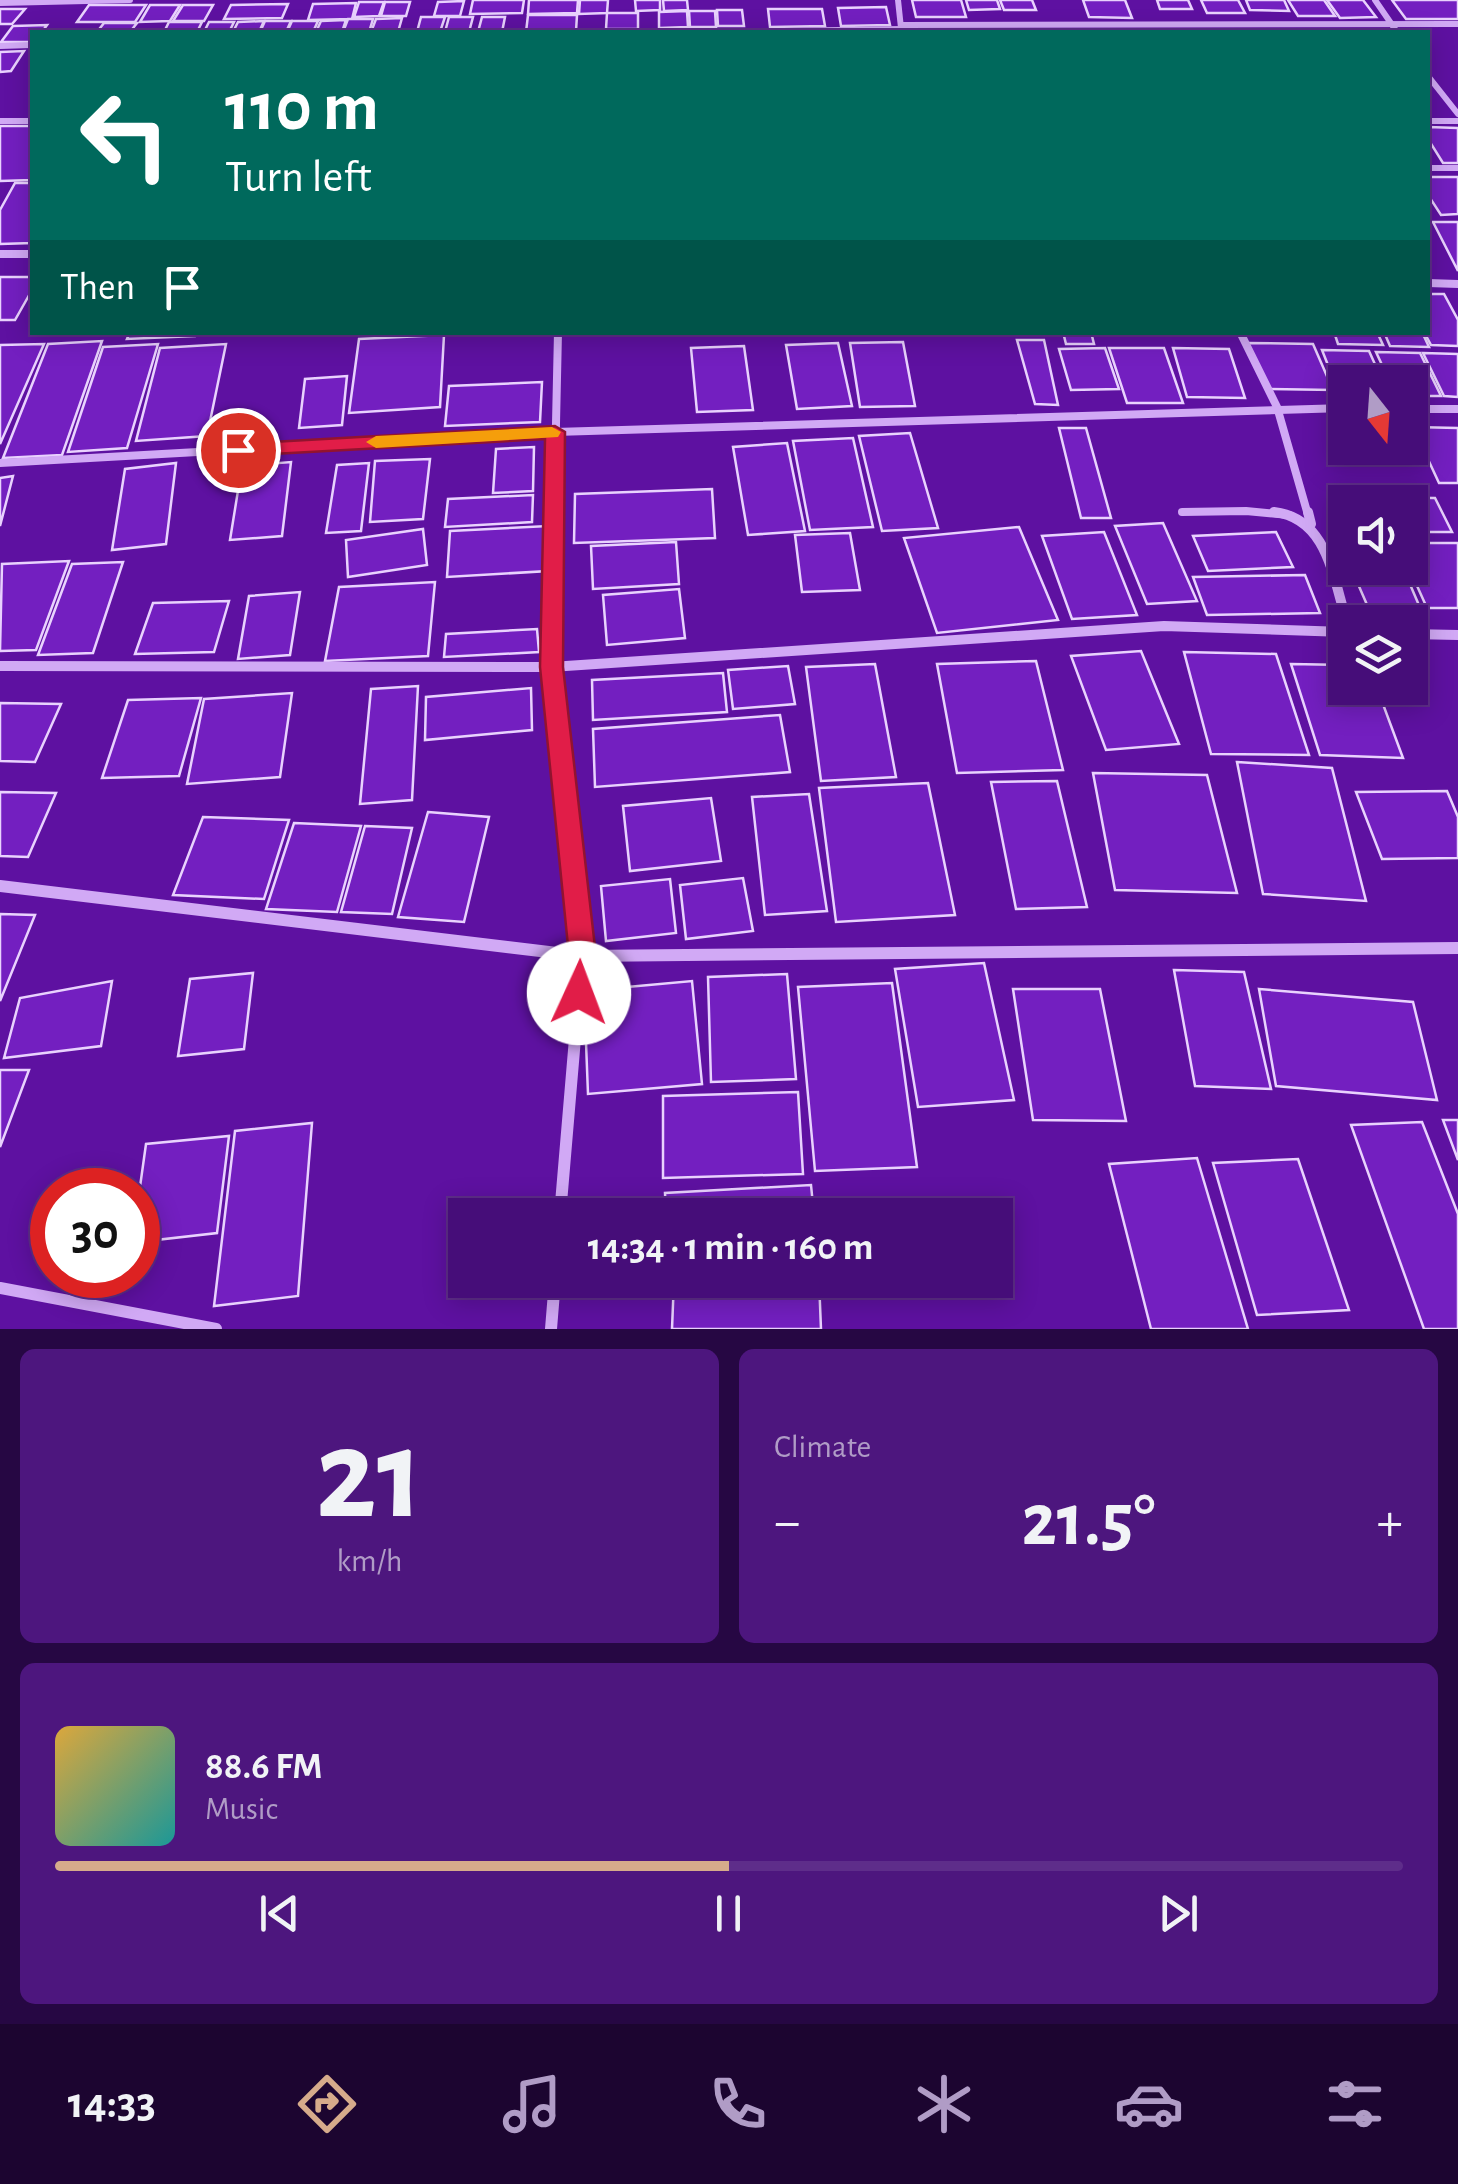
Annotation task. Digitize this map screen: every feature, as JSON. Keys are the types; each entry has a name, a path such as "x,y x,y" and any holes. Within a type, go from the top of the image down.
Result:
{"street":[{"path":"0,3 130,0"},
{"path":"898,0 902,29"},
{"path":"1375,0 1396,30"},
{"path":"838,30 1458,24"},
{"path":"0,46 30,45"},
{"path":"1430,80 1458,117 1430,121"},
{"path":"0,121 30,121"},
{"path":"1430,168 1458,168"},
{"path":"0,254 30,254"},
{"path":"1430,283 1458,284"},
{"path":"558,335 551,667 582,956 561,1198"},
{"path":"1241,335 1277,408 1312,530 1340,605"},
{"path":"0,463 555,432 1328,408"},
{"path":"1428,408 1458,409"},
{"path":"1182,512 1287,513 1304,520 1312,530"},
{"path":"0,666 551,667 1164,626 1328,631"},
{"path":"1428,634 1458,635"},
{"path":"0,886 582,956 1458,948"},
{"path":"0,1288 216,1329"},
{"path":"551,1329 554,1298"}],"building":[{"path":"473,0 524,0 522,13 470,14"},
{"path":"529,0 578,0 577,13 528,14"},
{"path":"580,0 608,0 607,13 579,14"},
{"path":"635,0 660,0 660,10 636,11"},
{"path":"663,0 687,0 688,10 664,11"},
{"path":"912,0 961,0 966,17 916,17"},
{"path":"966,0 997,0 1000,9 969,10"},
{"path":"1000,0 1032,0 1036,10 1004,10"},
{"path":"1083,0 1125,0 1132,18 1089,17"},
{"path":"1157,0 1188,0 1192,9 1160,9"},
{"path":"1201,0 1238,0 1245,13 1207,13"},
{"path":"1246,0 1284,0 1289,11 1250,10"},
{"path":"1288,0 1324,0 1335,16 1298,16"},
{"path":"1327,0 1363,0 1376,17 1340,18"},
{"path":"1392,0 1458,0 1458,19 1406,19"},
{"path":"464,1 460,16 434,16 438,2"},
{"path":"359,2 384,2 379,16 354,17"},
{"path":"385,2 410,2 406,16 381,16"},
{"path":"356,3 352,19 308,20 313,4"},
{"path":"288,4 282,18 224,19 231,5"},
{"path":"89,5 146,5 135,22 77,22"},
{"path":"150,5 180,5 170,21 140,22"},
{"path":"183,5 213,5 204,21 173,21"},
{"path":"886,7 890,25 841,26 838,8"},
{"path":"0,9 25,9 12,24 0,24"},
{"path":"768,9 822,9 825,26 770,27"},
{"path":"717,10 742,10 744,26 718,26"},
{"path":"687,11 688,27 659,28 659,12"},
{"path":"689,11 715,11 716,27 690,27"},
{"path":"607,13 638,13 638,29 606,29"},
{"path":"528,15 577,15 576,30 526,30"},
{"path":"421,17 445,17 441,30 418,30"},
{"path":"449,17 473,17 470,30 446,30"},
{"path":"482,17 505,17 502,30 479,30"},
{"path":"402,18 399,30 372,30 376,19"},
{"path":"348,19 373,19 370,30 344,30"},
{"path":"346,20 343,30 317,30 321,21"},
{"path":"264,21 260,30 234,30 238,22"},
{"path":"265,21 291,21 287,30 261,30"},
{"path":"292,21 318,21 314,30 288,30"},
{"path":"169,22 202,22 198,30 165,30"},
{"path":"209,22 234,22 230,30 205,30"},
{"path":"104,23 137,23 132,30 99,30"},
{"path":"47,25 43,30 30,30 30,42 1,42 13,26"},
{"path":"24,51 11,71 0,72 0,52"},
{"path":"0,126 30,126 30,180 0,181"},
{"path":"1430,127 1458,128 1458,163 1443,163 1430,142"},
{"path":"1430,177 1458,177 1458,214 1441,215 1430,198"},
{"path":"15,183 30,183 30,243 0,244 0,210"},
{"path":"1433,222 1458,222 1458,271"},
{"path":"0,277 30,277 30,294 15,320 0,320"},
{"path":"1430,294 1444,294 1458,320 1458,346 1431,345 1426,335 1430,335"},
{"path":"129,335 195,335 195,336 127,339"},
{"path":"444,335 440,407 349,413 359,339"},
{"path":"1064,335 1092,335 1094,344 1066,344"},
{"path":"1335,335 1378,335 1383,345 1338,344"},
{"path":"1385,335 1423,335 1429,347 1390,346"},
{"path":"1017,340 1044,340 1058,405 1035,404"},
{"path":"102,341 62,455 3,458 48,344"},
{"path":"903,342 915,406 860,407 850,343"},
{"path":"838,343 852,406 797,409 786,345"},
{"path":"1248,343 1313,344 1328,378 1328,390 1266,389"},
{"path":"44,344 0,444 0,345"},
{"path":"158,344 127,448 68,452 103,347"},
{"path":"226,344 207,436 136,441 160,348"},
{"path":"744,346 753,410 697,412 691,348"},
{"path":"1105,348 1119,389 1071,390 1059,349"},
{"path":"1109,348 1164,348 1183,403 1127,403"},
{"path":"1173,348 1229,349 1245,398 1187,397"},
{"path":"1322,350 1369,351 1375,365 1328,365"},
{"path":"1376,352 1420,353 1426,365 1382,365"},
{"path":"1423,353 1458,354 1458,397 1444,396"},
{"path":"1428,369 1441,396 1428,396"},
{"path":"347,376 342,425 299,428 305,379"},
{"path":"542,382 540,422 445,426 449,386"},
{"path":"1428,427 1458,428 1458,483 1439,483 1428,459"},
{"path":"1059,428 1086,428 1111,518 1081,518"},
{"path":"910,433 938,528 882,531 859,436"},
{"path":"853,438 873,527 810,530 793,441"},
{"path":"787,443 805,531 748,535 733,447"},
{"path":"534,447 533,491 493,493 496,449"},
{"path":"430,459 423,519 370,522 375,461"},
{"path":"291,462 282,536 230,540 242,466"},
{"path":"176,463 166,544 112,550 125,469"},
{"path":"369,463 361,531 326,533 337,465"},
{"path":"13,476 0,526 0,478"},
{"path":"712,489 715,538 574,543 575,494"},
{"path":"533,495 532,522 445,527 448,499"},
{"path":"1428,498 1435,498 1452,532 1428,532"},
{"path":"1163,523 1197,601 1147,604 1115,526"},
{"path":"548,526 548,571 447,577 450,531"},
{"path":"1019,527 1058,620 937,633 904,538"},
{"path":"423,529 427,565 348,577 346,540"},
{"path":"1104,532 1137,615 1072,619 1042,536"},
{"path":"1276,532 1293,567 1208,571 1193,536"},
{"path":"850,533 860,590 802,592 795,535"},
{"path":"676,542 679,584 593,589 591,546"},
{"path":"1428,543 1458,543 1458,608 1426,605 1417,585 1428,585"},
{"path":"69,561 36,650 0,651 2,564"},
{"path":"123,562 93,653 38,655 72,564"},
{"path":"1305,575 1320,613 1207,615 1193,577"},
{"path":"435,582 428,656 325,661 339,587"},
{"path":"1358,585 1410,585 1419,605 1367,605"},
{"path":"679,589 685,638 607,645 603,595"},
{"path":"300,592 290,655 238,659 249,596"},
{"path":"229,601 214,652 135,654 153,603"},
{"path":"537,629 539,652 444,657 446,634"},
{"path":"1141,651 1179,744 1106,750 1071,656"},
{"path":"1184,652 1276,654 1309,755 1211,754"},
{"path":"1036,661 1063,770 957,773 937,664"},
{"path":"875,664 896,777 821,781 806,667"},
{"path":"1291,664 1328,665 1328,705 1383,705 1403,758 1320,755"},
{"path":"788,666 795,704 733,709 728,670"},
{"path":"723,673 727,712 593,720 592,680"},
{"path":"418,686 412,800 360,804 371,689"},
{"path":"531,688 532,730 425,740 426,697"},
{"path":"292,693 280,777 187,784 204,699"},
{"path":"201,698 179,776 102,778 128,700"},
{"path":"0,703 61,704 35,762 0,761"},
{"path":"780,715 790,772 595,787 593,729"},
{"path":"1237,762 1332,768 1366,901 1263,894"},
{"path":"1093,773 1207,775 1237,893 1115,890"},
{"path":"1057,781 1087,907 1016,909 991,782"},
{"path":"928,783 955,915 836,922 819,788"},
{"path":"1447,791 1458,817 1458,858 1382,859 1356,792"},
{"path":"0,792 56,793 28,857 0,856"},
{"path":"809,794 827,911 765,915 752,797"},
{"path":"711,798 721,861 630,871 623,806"},
{"path":"428,812 489,817 464,922 398,917"},
{"path":"203,817 289,820 264,899 173,895"},
{"path":"294,823 361,826 337,912 266,909"},
{"path":"365,826 412,828 392,914 341,912"},
{"path":"743,878 753,931 686,939 680,885"},
{"path":"670,879 676,933 606,941 601,886"},
{"path":"0,914 35,915 0,1001"},
{"path":"984,963 1014,1100 918,1107 895,969"},
{"path":"1174,970 1244,972 1271,1089 1195,1086"},
{"path":"253,973 244,1049 178,1056 190,979"},
{"path":"787,974 796,1079 711,1082 708,977"},
{"path":"112,981 101,1046 4,1058 20,998"},
{"path":"692,981 702,1084 588,1094 584,991"},
{"path":"892,983 917,1167 815,1171 798,987"},
{"path":"1013,989 1100,989 1126,1121 1033,1120"},
{"path":"1259,989 1413,1002 1437,1100 1276,1086"},
{"path":"0,1070 29,1070 0,1147"},
{"path":"798,1092 803,1174 663,1178 663,1096"},
{"path":"1443,1120 1458,1120 1458,1160"},
{"path":"1422,1122 1458,1214 1458,1329 1424,1329 1351,1125"},
{"path":"312,1123 298,1296 214,1306 235,1131"},
{"path":"229,1136 217,1233 160,1239 160,1168 143,1168 146,1144"},
{"path":"1197,1158 1248,1329 1151,1329 1109,1164"},
{"path":"1298,1159 1349,1310 1257,1315 1213,1163"},
{"path":"811,1185 812,1198 665,1198 665,1193"},
{"path":"673,1298 820,1298 821,1329 672,1329"}],"slow traffic":[{"path":"376,442 552,432"}],"route":[{"path":"238,450 555,432 551,667 582,956 579,993"}]}
